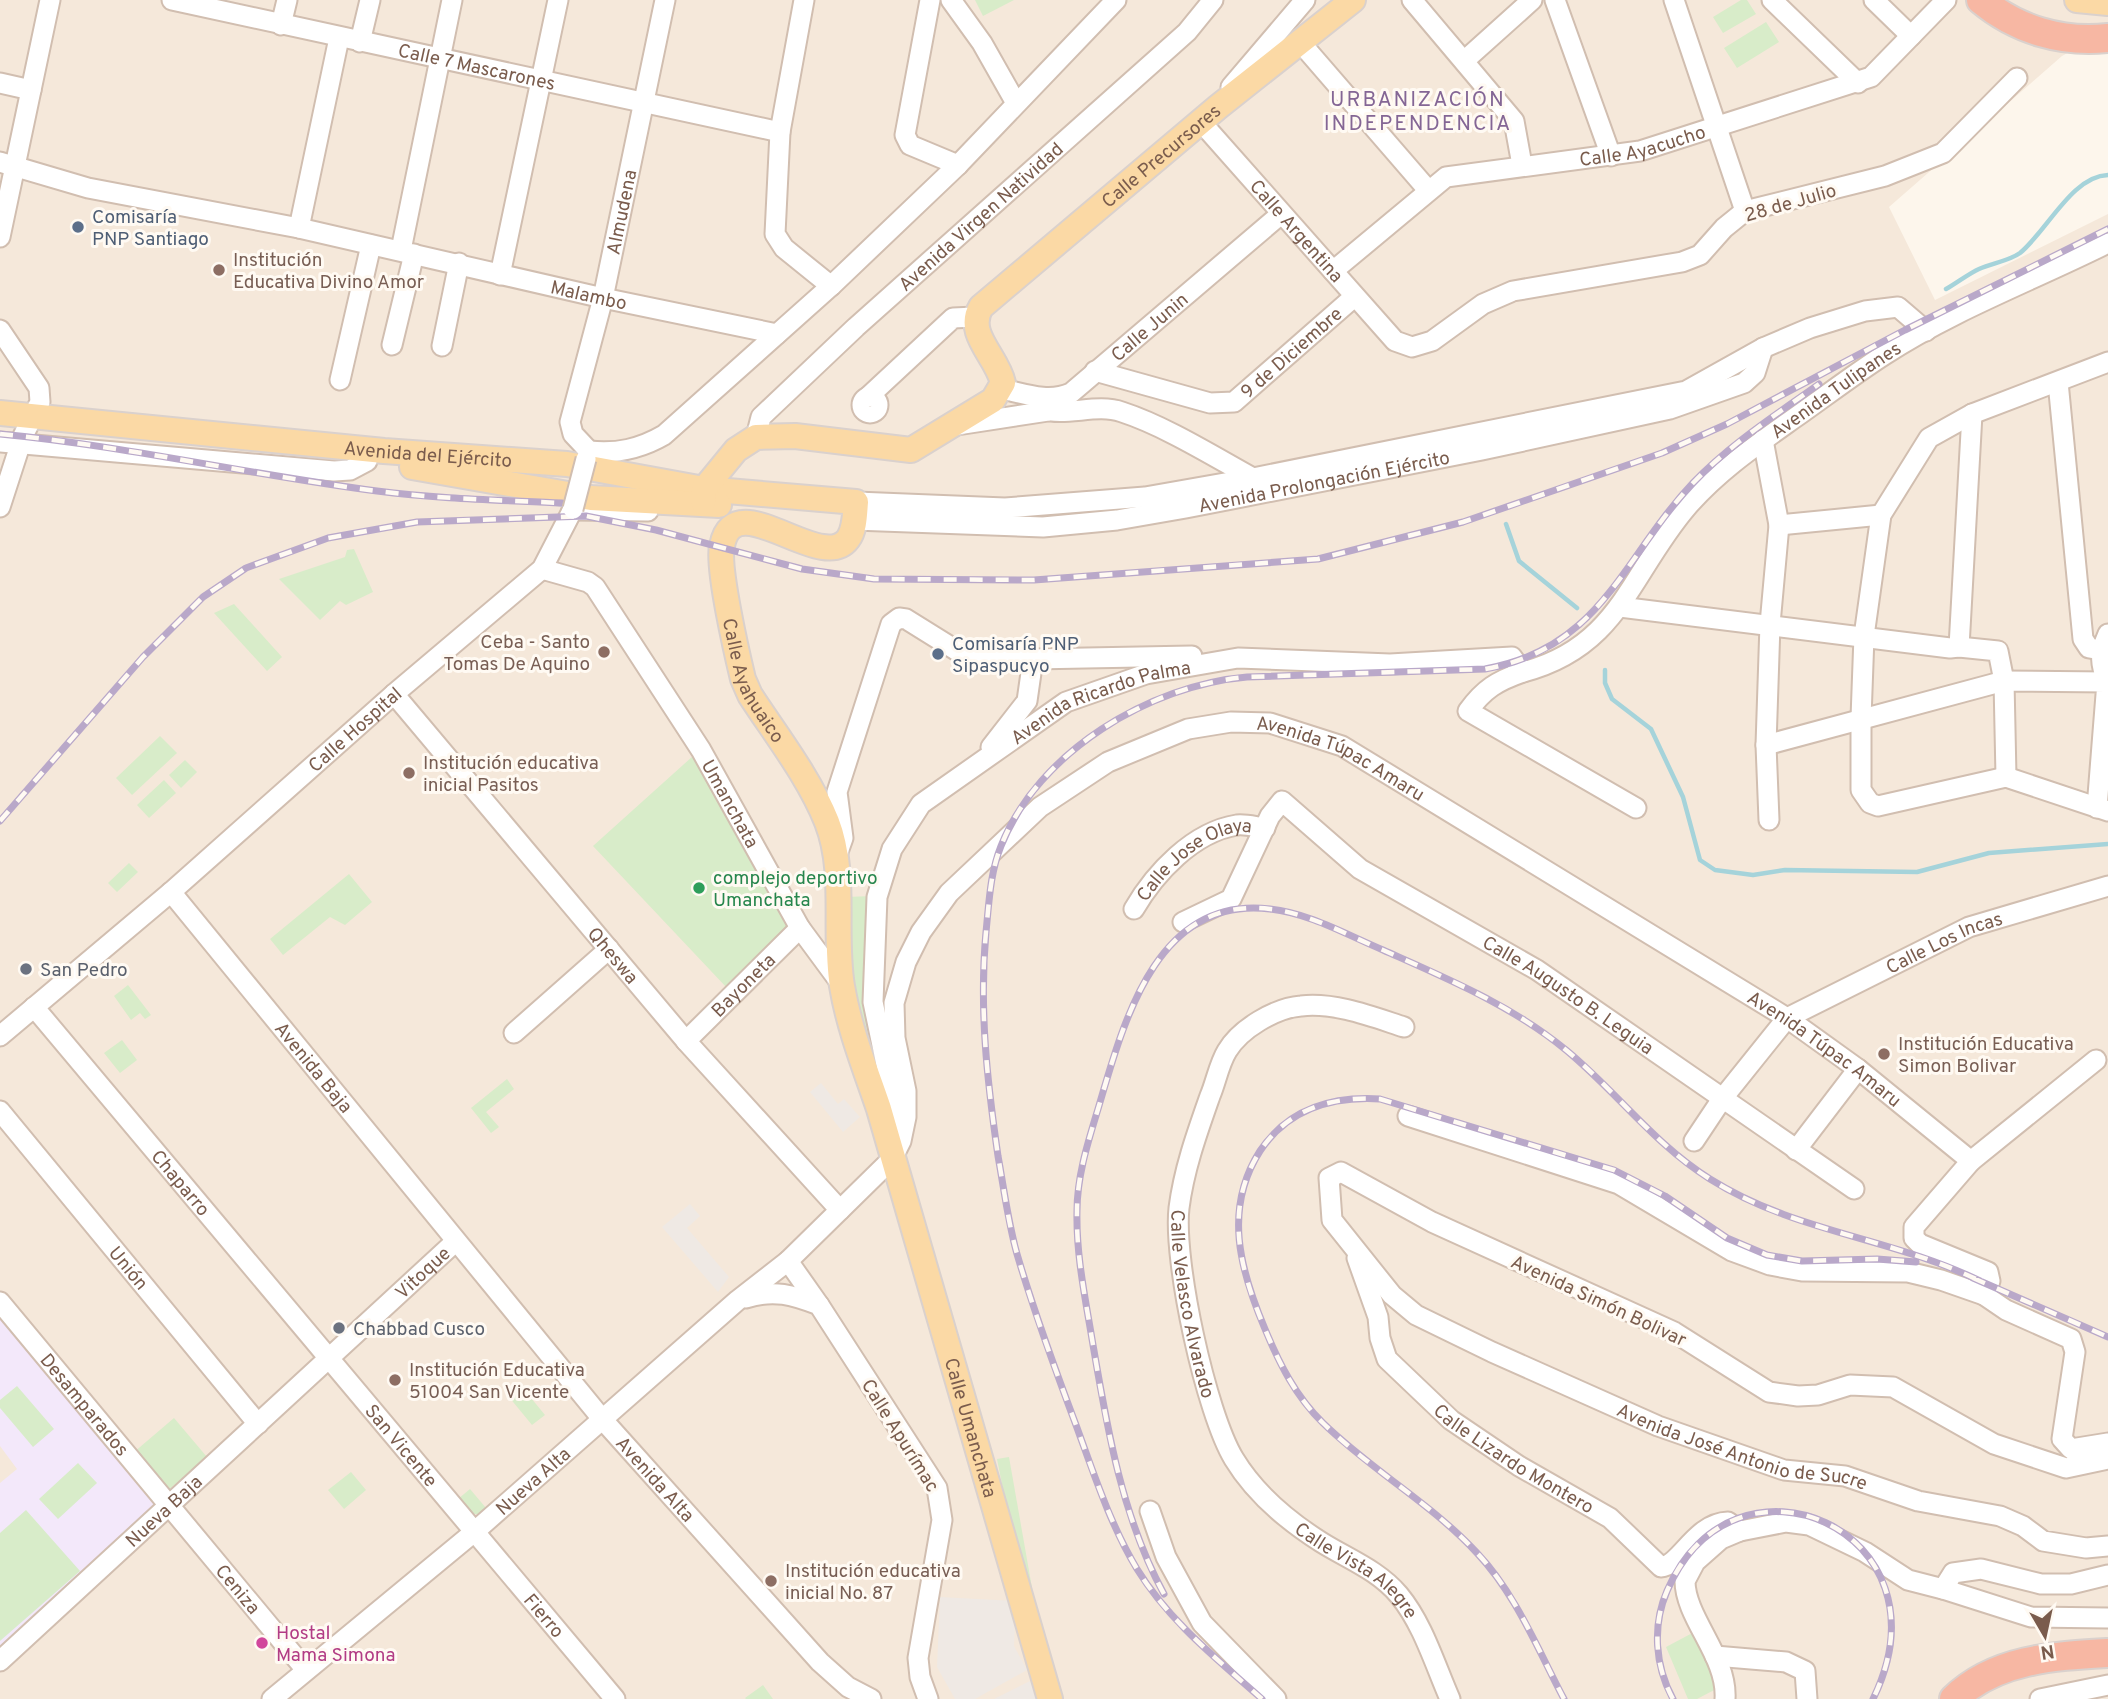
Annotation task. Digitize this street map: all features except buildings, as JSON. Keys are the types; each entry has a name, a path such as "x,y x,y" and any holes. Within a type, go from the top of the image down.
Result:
{"highway":[{"path":"1981,0 2015,24 2036,32 2088,40 2108,38"},
{"path":"1954,1699 2000,1670 2029,1661 2108,1653"}],"main road":[{"name":"Calle Precursores","path":"975,317 981,307 1209,114 1353,0"},
{"path":"2077,0 2108,3"},
{"path":"714,498 727,462 746,443 756,438 795,436 908,451 953,425 999,393 1001,376 975,328 975,317"},
{"name":"Avenida del Ejército","path":"0,413 27,429 567,464 714,498"},
{"name":"Avenida del Ejército","path":"0,425 367,461 591,498 714,498 855,511"},
{"name":"Calle Ayahuaico","path":"842,985 835,860 828,824 816,798 750,695 743,679 721,548 732,528 750,523 818,546 836,547 847,540 855,511"},
{"name":"Umanchata","path":"842,985 897,1150"},
{"name":"Calle Umanchata","path":"897,1150 1050,1699"}],"street":[{"path":"0,237 8,164 31,90 50,0"},
{"name":"Calle 7 Mascarones","path":"172,0 780,132"},
{"path":"281,25 287,0"},
{"path":"360,42 370,0"},
{"path":"392,345 439,60 452,0"},
{"path":"500,275 558,0"},
{"name":"Almudena","path":"587,455 573,434 570,422 603,298 665,0"},
{"path":"804,0 780,132 775,233 785,248 831,286"},
{"path":"930,0 905,135 910,145 958,165"},
{"path":"951,0 982,43 1016,103"},
{"path":"542,569 573,510 587,455 644,447 664,435 831,286 958,165 1116,0"},
{"name":"Avenida Virgen Natividad","path":"756,438 761,417 770,408 856,327 1187,32 1213,0"},
{"path":"1209,114 1305,0"},
{"path":"1412,0 1514,121 1522,165"},
{"path":"1464,61 1532,0"},
{"path":"1555,0 1611,156"},
{"path":"1674,0 1714,128 1745,211"},
{"path":"1772,0 1858,83"},
{"path":"1874,0 1911,36"},
{"name":"Calle Ayacucho","path":"1333,271 1446,177 1640,151 1858,83 1871,77 1946,0"},
{"path":"299,228 338,38"},
{"path":"1300,42 1428,190"},
{"name":"28 de Julio","path":"1395,341 1412,347 1432,341 1483,304 1513,291 1682,262 1700,255 1724,228 1745,211 1885,176 1943,153 2017,78"},
{"path":"0,83 31,90"},
{"name":"Calle Argentina","path":"1209,114 1281,214 1395,341"},
{"name":"Malambo","path":"8,164 88,188 299,228 603,298 777,334"},
{"name":"Calle Junin","path":"999,393 1059,399 1071,393 1281,214"},
{"name":"Avenida Tulipanes","path":"1620,607 1686,508 1727,467 1763,440 1884,355 1926,331 2108,243"},
{"path":"340,380 371,245"},
{"path":"442,346 459,263"},
{"name":"9 de Diciembre","path":"1096,371 1210,403 1226,404 1243,397 1354,297"},
{"name":"Avenida Prolongación Ejército","path":"855,511 1005,508 1145,496 1253,478 1686,391 1763,348 1810,328 1880,308 1898,307 1926,331"},
{"path":"868,397 953,318 975,317"},
{"path":"0,330 41,393 1,502"},
{"name":"Avenida Prolongación Ejército","path":"855,511 1043,527 1117,520 1315,484 1670,409 1744,383 1755,373 1763,348"},
{"path":"2104,642 2100,664 2108,683 2103,810 2006,777 1878,806 1870,803 1861,790 1864,636 1881,515 1928,438 1972,414 2108,362"},
{"path":"2058,382 2083,639 2089,648 2104,642"},
{"path":"999,393 1048,411"},
{"path":"953,425 1048,411 1100,408 1122,412 1194,444 1253,478"},
{"path":"1959,647 1972,414"},
{"name":"Avenida del Ejército","path":"0,442 27,429"},
{"path":"1763,440 1779,525 1770,624 1766,746 1769,820"},
{"path":"573,510 610,513 704,510 714,498"},
{"path":"1779,525 1881,515"},
{"name":"Calle Hospital","path":"172,892 394,694 542,569"},
{"name":"Umanchata","path":"542,569 588,582 595,587 701,750 800,928 842,985"},
{"path":"1636,808 1468,711 1483,690 1497,681 1551,665 1576,652 1620,607 1950,648 1998,651 2004,681 2006,777"},
{"path":"835,860 843,838 837,792 891,624 899,618 906,619 955,651 1033,659 1238,658"},
{"name":"Avenida Ricardo Palma","path":"897,1150 873,1002 877,897 892,849 922,804 1066,702 1146,674 1238,658 1390,664 1512,657 1523,672"},
{"path":"980,762 1027,701 1033,659"},
{"path":"1766,746 2004,681 2108,683"},
{"name":"Qheswa","path":"394,694 686,1041 840,1210"},
{"name":"Avenida Túpac Amaru","path":"897,1150 906,1091 895,1038 894,1003 906,962 921,932 949,893 1041,807 1070,784 1157,739 1212,724 1270,723 1342,746 1787,1018 1858,1069 1966,1156"},
{"name":"Calle Augusto B. Leguia","path":"1265,828 1282,801 1360,869 1537,970 1854,1189"},
{"name":"Calle Jose Olaya","path":"1134,909 1156,874 1170,860 1209,836 1238,825 1265,828"},
{"path":"1183,922 1231,899 1265,828"},
{"name":"Calle Los Incas","path":"1787,1018 1969,927 2108,886"},
{"path":"0,1035 172,892"},
{"name":"Avenida Baja","path":"172,892 455,1242"},
{"name":"Bayoneta","path":"686,1041 800,928"},
{"path":"514,1033 609,949"},
{"name":"Calle Velasco Alvarado","path":"1234,1460 1224,1440 1195,1341 1179,1239 1179,1209 1189,1156 1226,1052 1240,1034 1270,1015 1301,1006 1340,1009 1404,1027"},
{"name":"Chaparro","path":"34,1007 327,1359"},
{"path":"1694,1141 1721,1099 1787,1018"},
{"path":"1984,1295 1990,1280 1988,1272 1920,1244 1913,1233 1914,1227 1966,1156 2096,1060"},
{"path":"1796,1150 1858,1069"},
{"name":"Unión","path":"0,1111 258,1424"},
{"path":"1408,1116 1619,1184 1732,1251 1760,1262 1802,1270 1908,1272 1984,1295 2007,1310 2071,1339 2076,1352 2062,1439 2071,1449 2108,1443"},
{"name":"Nueva Alta","path":"272,1699 474,1533 738,1300 789,1261 897,1150"},
{"name":"Avenida Simón Bolivar","path":"1352,1244 1332,1220 1329,1178 1335,1173 1341,1172 1432,1222 1674,1332 1769,1392 1798,1396 1818,1395 1850,1385 1894,1387 1994,1444 2066,1468 2108,1459"},
{"name":"Vitoque","path":"327,1359 455,1242"},
{"name":"Avenida Alta","path":"455,1242 603,1420 717,1543 820,1662 848,1687 871,1699"},
{"name":"Avenida José Antonio de Sucre","path":"1352,1244 1392,1295 1416,1315 1658,1426 1784,1469 1845,1476 1918,1502 2000,1516 2023,1526 2043,1541 2086,1548 2108,1546"},
{"name":"Calle Lizardo Montero","path":"1352,1244 1378,1317 1380,1338 1387,1359 1451,1420 1519,1466 1610,1518 1658,1566 1670,1565 1699,1534 1716,1524 1728,1522 1740,1531"},
{"name":"Calle Apurímac","path":"789,1261 937,1488 942,1520 918,1658 926,1698"},
{"path":"738,1300 766,1292 789,1293 819,1305"},
{"path":"1378,1317 1392,1295"},
{"name":"Desamparados","path":"0,1302 172,1506"},
{"name":"Nueva Baja","path":"0,1661 172,1506 327,1359"},
{"name":"San Vicente","path":"327,1359 474,1533"},
{"name":"Calle Vista Alegre","path":"1234,1460 1251,1483 1296,1524 1366,1567 1399,1594 1417,1624 1451,1699"},
{"name":"Ceniza","path":"172,1506 306,1670"},
{"path":"1150,1511 1166,1557 1202,1623 1276,1699"},
{"path":"1725,1699 1724,1682 1687,1596 1685,1581 1702,1553 1721,1539 1740,1531 1786,1522 1809,1525 1865,1552 1908,1580 1943,1588 2031,1616 2108,1618"},
{"name":"Fierro","path":"474,1533 615,1699"},
{"path":"1943,1588 1953,1573 1981,1569 2041,1584 2071,1584 2108,1574"},
{"path":"1715,1656 1786,1662 1805,1671 1807,1699"},
{"path":"2040,1699 2108,1685"}],"shaded area":[{"path":"0,0 2108,0 2108,31 2062,56 1889,207 1935,300 2108,214 2108,1699 0,1699"},
{"path":"821,1083 838,1104 844,1099 860,1117 843,1132 810,1092"},
{"path":"690,1204 700,1216 687,1228 729,1277 718,1292 662,1227"},
{"path":"0,1319 159,1510 0,1654 0,1483 17,1469 0,1446"},
{"path":"940,1597 1016,1601 1014,1646 1027,1670 975,1699 955,1699 937,1667"},
{"path":"1030,1681 1039,1699 994,1699"}],"green space":[{"path":"975,0 1014,0 983,16"},
{"path":"1741,0 1747,0 1756,14 1723,33 1713,17"},
{"path":"1766,22 1779,42 1737,68 1724,48"},
{"path":"354,549 373,592 346,605 340,601 320,620 279,579 345,557 347,550"},
{"path":"234,604 282,657 267,671 214,613"},
{"path":"160,736 177,753 132,795 116,778"},
{"name":"complejo deportivo Umanchata","path":"693,756 789,929 727,988 593,846"},
{"path":"185,760 197,772 181,788 169,775"},
{"path":"164,780 176,793 149,818 137,805"},
{"path":"129,863 138,872 117,892 108,883"},
{"path":"349,874 372,902 345,925 330,917 283,955 270,939"},
{"path":"873,896 885,1091 850,987 845,897"},
{"path":"128,985 151,1015 145,1019 140,1013 131,1020 114,996"},
{"path":"122,1040 137,1060 120,1073 104,1053"},
{"path":"507,1079 514,1089 486,1112 499,1127 491,1133 471,1108"},
{"path":"17,1386 54,1429 33,1447 0,1408 0,1400"},
{"path":"522,1387 545,1415 532,1425 509,1397"},
{"path":"174,1418 207,1457 167,1491 133,1453"},
{"path":"1009,1457 1041,1639 1012,1534 997,1459"},
{"path":"78,1463 97,1483 58,1519 39,1499"},
{"path":"351,1472 366,1490 344,1509 328,1490"},
{"path":"470,1489 486,1508 478,1514 470,1514 458,1499"},
{"path":"26,1510 80,1571 0,1641 0,1533"},
{"path":"1698,1630 1720,1687 1697,1699 1688,1699 1666,1647"},
{"path":"763,1685 773,1699 745,1698"}],"waterway":[{"path":"1946,289 1979,269 2020,253 2071,194 2095,178 2108,175"},
{"path":"1506,524 1519,561 1577,608"},
{"path":"1605,670 1605,683 1612,699 1651,729 1683,797 1700,860 1715,870 1753,875 1785,870 1917,872 1989,853 2108,844"}],"railway":[{"path":"0,821 143,657 203,597 246,568 328,538 417,522 586,516 656,530 802,569 874,579 1034,580 1318,559 1463,522 1662,453 1727,424 1905,330 2108,229"},
{"path":"1262,1699 1211,1654 1164,1606 1127,1552 1096,1480 1017,1254 998,1156 985,1044 983,988 986,932 992,877 1001,846 1018,812 1041,781 1070,753 1102,729 1136,709 1173,694 1210,683 1247,677 1485,669 1525,658 1557,642 1584,621 1606,596 1668,512 1707,469 1754,430 1819,384"},
{"path":"0,434 95,446 377,491 446,498 562,503"},
{"path":"1164,1594 1149,1564 1126,1502 1110,1438 1082,1275 1077,1198 1090,1134 1119,1040 1150,972 1172,944 1198,923 1231,910 1270,909 1299,915 1328,925 1478,994 1523,1019 1566,1050 1653,1134 1710,1179 1776,1212 1912,1254 1980,1281"},
{"path":"1564,1699 1515,1604 1491,1569 1441,1519 1323,1423 1296,1391 1282,1367 1248,1284 1239,1240 1242,1195 1249,1173 1271,1137 1297,1115 1312,1108 1345,1100 1380,1099 1614,1170 1665,1196 1727,1238 1767,1255 1802,1261 1877,1259 1916,1262"},
{"path":"1973,1278 2108,1337"},
{"path":"1673,1699 1662,1673 1658,1646 1659,1618 1667,1591 1698,1544 1739,1518 1783,1512 1826,1523 1862,1549 1885,1588 1891,1639 1873,1699"}],"place":[{"name":"Comisaría PNP Santiago","path":"78,227"},
{"name":"Institución Educativa Divino Amor","path":"219,270"},
{"name":"Ceba - Santo Tomas De Aquino","path":"604,652"},
{"name":"Comisaría PNP Sipaspucyo","path":"938,654"},
{"name":"Institución educativa inicial Pasitos","path":"409,773"},
{"name":"complejo deportivo Umanchata","path":"699,888"},
{"name":"San Pedro","path":"26,969"},
{"name":"Institución Educativa Simon Bolivar","path":"1884,1054"},
{"name":"Chabbad Cusco","path":"339,1328"},
{"name":"Institución Educativa 51004 San Vicente","path":"395,1380"},
{"name":"Institución educativa inicial No. 87","path":"771,1581"},
{"name":"Hostal Mama Simona","path":"262,1643"}],"district":[{"name":"URBANIZACIÓN INDEPENDENCIA","path":"1418,111"}]}
